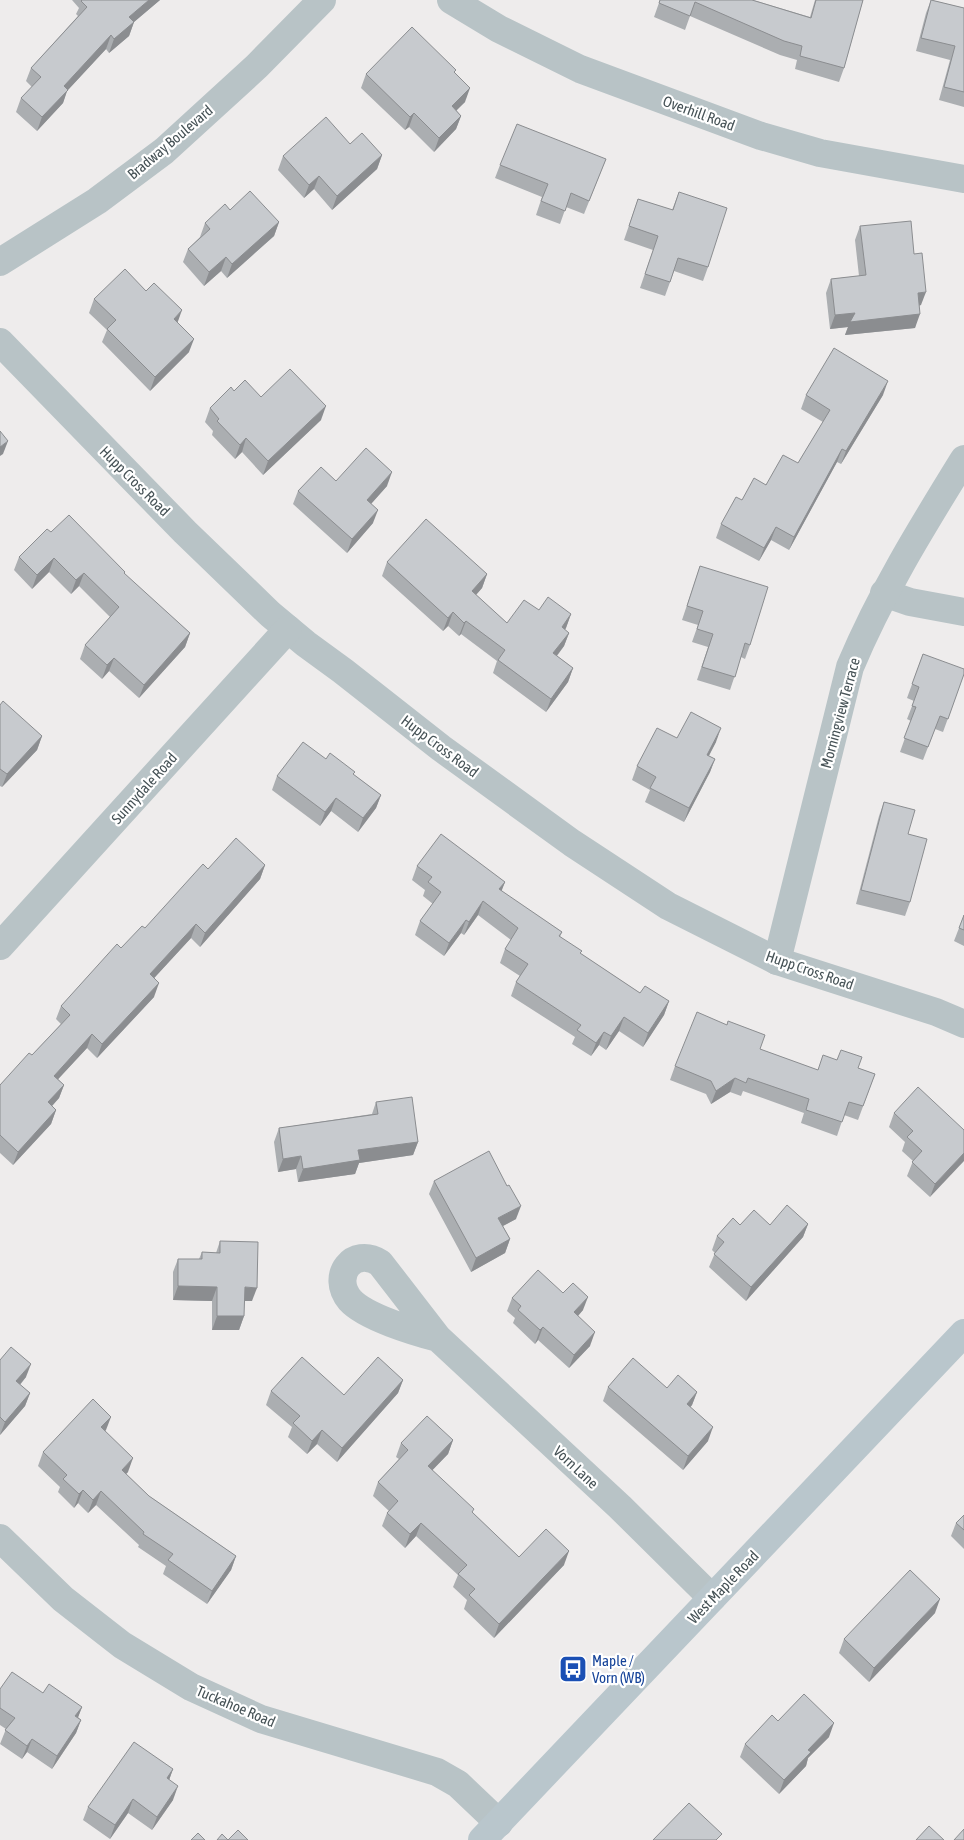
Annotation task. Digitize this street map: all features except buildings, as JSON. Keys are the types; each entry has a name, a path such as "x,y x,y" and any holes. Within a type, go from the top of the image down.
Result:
{"main road":[{"name":"West Maple Road","path":"490,1832 964,1333"}],"street":[{"name":"Bradway Boulevard","path":"0,262 97,201 164,151 257,66 322,0"},
{"name":"Overhill Road","path":"451,0 499,29 580,69 761,136 820,153 964,179"},
{"name":"Hupp Cross Road","path":"0,342 185,532 270,614 442,748 572,844 668,906 777,961 936,1012 964,1024"},
{"name":"Morningview Terrace","path":"777,961 850,667 866,628 884,593 964,459"},
{"path":"884,593 910,602 964,612"},
{"name":"Sunnydale Road","path":"0,946 288,629"},
{"name":"Vorn Lane","path":"438,1338 620,1507 712,1598"},
{"name":"Tuckahoe Road","path":"0,1538 63,1599 122,1645 162,1670 218,1700 261,1719 437,1772 458,1784 490,1832"}],"place":[{"name":"Maple / Vorn (WB)","path":"573,1669"}]}
